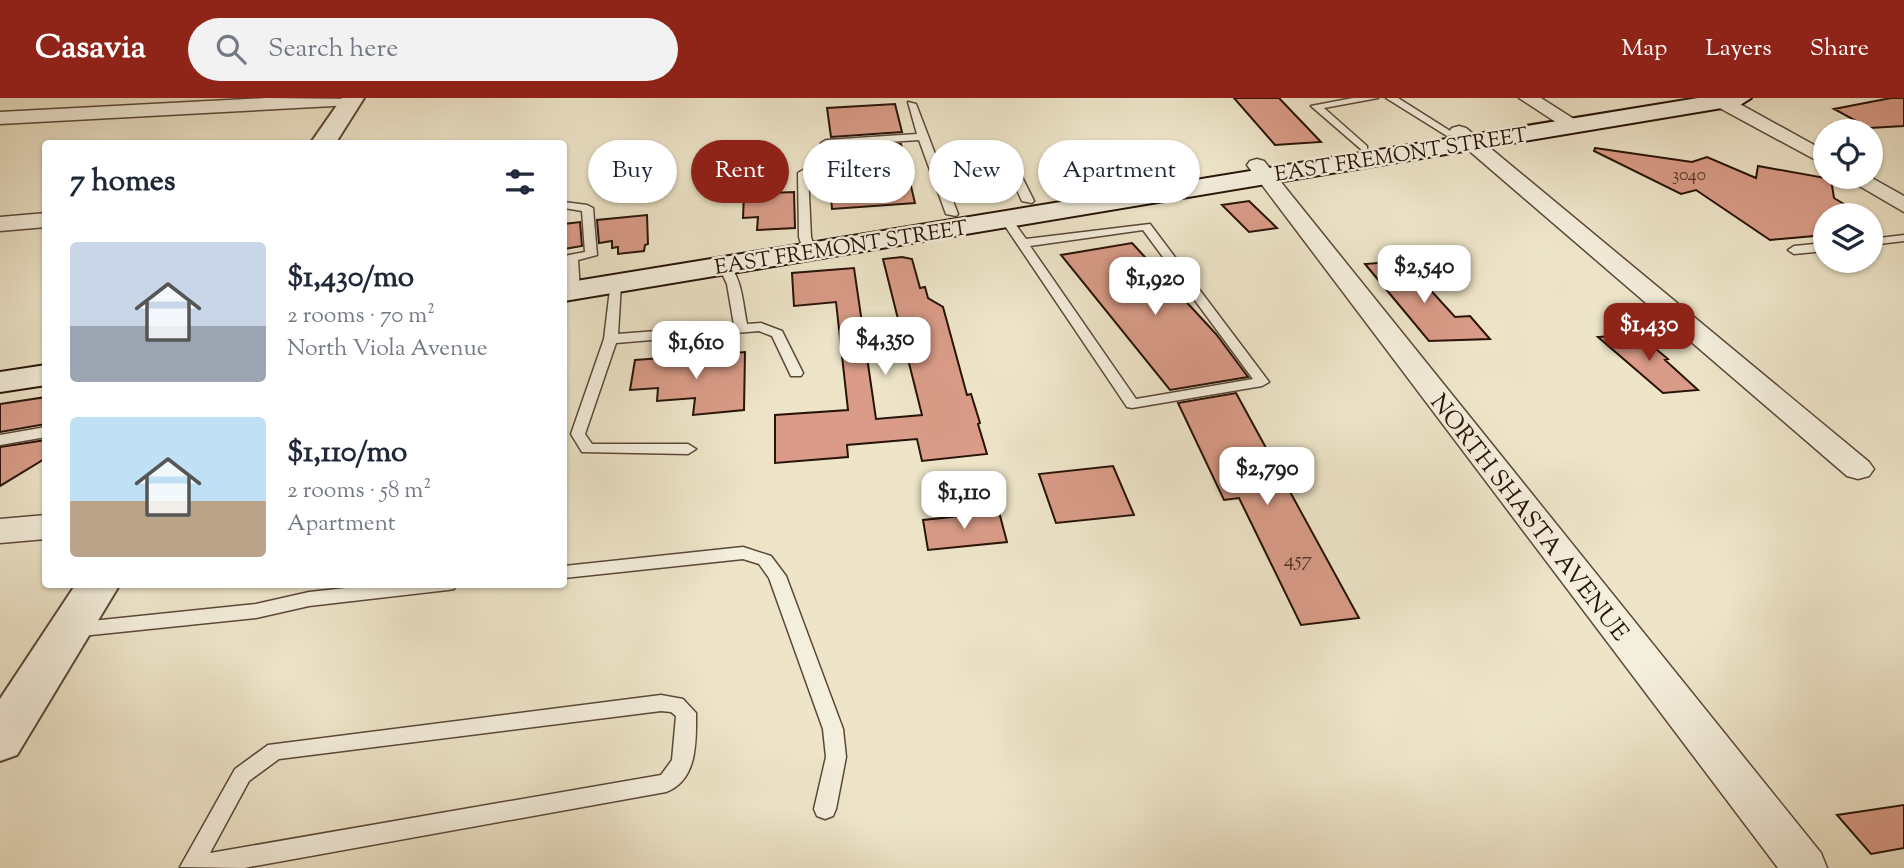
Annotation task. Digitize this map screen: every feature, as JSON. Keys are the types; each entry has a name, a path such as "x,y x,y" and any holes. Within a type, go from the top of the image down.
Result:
{"main road":[{"name":"EAST FREMONT STREET","path":"1567,121 1667,98"},
{"path":"325,140 352,99"},
{"name":"EAST FREMONT STREET","path":"1261,170 1363,148 1731,100"},
{"name":"EAST FREMONT STREET","path":"568,275 808,245 1460,136"},
{"name":"EAST FREMONT STREET","path":"568,275 615,284 725,267 808,245 952,214 1018,211"},
{"path":"0,365 42,359"},
{"path":"0,382 42,375"},
{"path":"0,740 97,588"}],"street":[{"path":"1528,98 1567,121"},
{"path":"0,118 352,99"},
{"path":"1731,100 1813,151"},
{"path":"1460,136 1858,469"},
{"name":"NORTH SHASTA AVENUE","path":"1261,170 1805,868"},
{"path":"1876,189 1904,205"},
{"path":"0,224 42,220"},
{"path":"0,531 42,527"}],"lane":[{"path":"1363,148 1316,106 1373,98"},
{"path":"1391,98 1460,136"},
{"path":"911,104 952,214"},
{"path":"874,140 923,136"},
{"path":"805,203 808,245"},
{"path":"1017,203 1025,243 1132,404 1262,382 1146,226 1025,243"},
{"path":"567,205 587,208 591,255 568,275"},
{"path":"1883,241 1904,238"},
{"path":"1794,250 1813,248"},
{"path":"725,267 733,284 741,328"},
{"path":"615,284 611,339 578,433 587,449 688,449"},
{"path":"611,339 761,327 777,334 796,373"},
{"path":"0,440 42,433"},
{"path":"567,572 743,553 765,560 784,589 833,729 836,757 825,808"},
{"path":"70,631 256,611 309,599 411,588"},
{"path":"661,703 676,705 686,713 685,762 678,775 666,783 188,867 242,775 275,751 661,703"}],"building":[{"path":"1234,98 1279,98 1321,142 1275,145"},
{"path":"1904,98 1904,126 1883,127 1883,119 1852,119 1834,109"},
{"path":"895,104 902,132 831,137 827,108"},
{"path":"1595,148 1692,162 1707,157 1756,178 1758,166 1813,176 1813,189 1833,189 1834,198 1842,203 1813,203 1813,236 1770,240 1696,190 1681,194 1594,151"},
{"path":"789,192 794,192 795,228 757,230 758,217 743,218 744,203 789,203"},
{"path":"1249,201 1277,228 1249,232 1222,205"},
{"path":"832,203 915,203 832,209"},
{"path":"647,215 648,244 645,245 644,251 618,254 618,247 612,248 612,241 599,243 597,220"},
{"path":"580,222 582,246 567,248 567,224"},
{"path":"1132,243 1216,334 1248,377 1170,390 1061,255"},
{"path":"883,259 912,259 920,288 925,287 928,298 943,307 967,395 971,394 987,454 922,461 917,439 847,445 848,457 775,463 775,415 848,410 836,302 794,306 792,273 854,268 876,419 922,415"},
{"path":"1404,261 1455,317 1470,316 1490,339 1429,341 1365,264"},
{"path":"1638,334 1668,359 1665,360 1698,390 1663,393 1598,337"},
{"path":"745,352 744,410 693,415 695,398 657,401 658,388 630,390 635,360 676,357 676,364 693,365 695,356"},
{"path":"1236,393 1359,618 1301,625 1239,498 1224,500 1178,403"},
{"path":"42,398 42,425 0,432 0,404"},
{"path":"42,441 42,460 0,486 0,447"},
{"path":"1113,466 1134,515 1056,523 1039,474"},
{"path":"999,512 1007,542 928,550 923,520"},
{"path":"1904,805 1904,848 1871,854 1837,815"}]}
